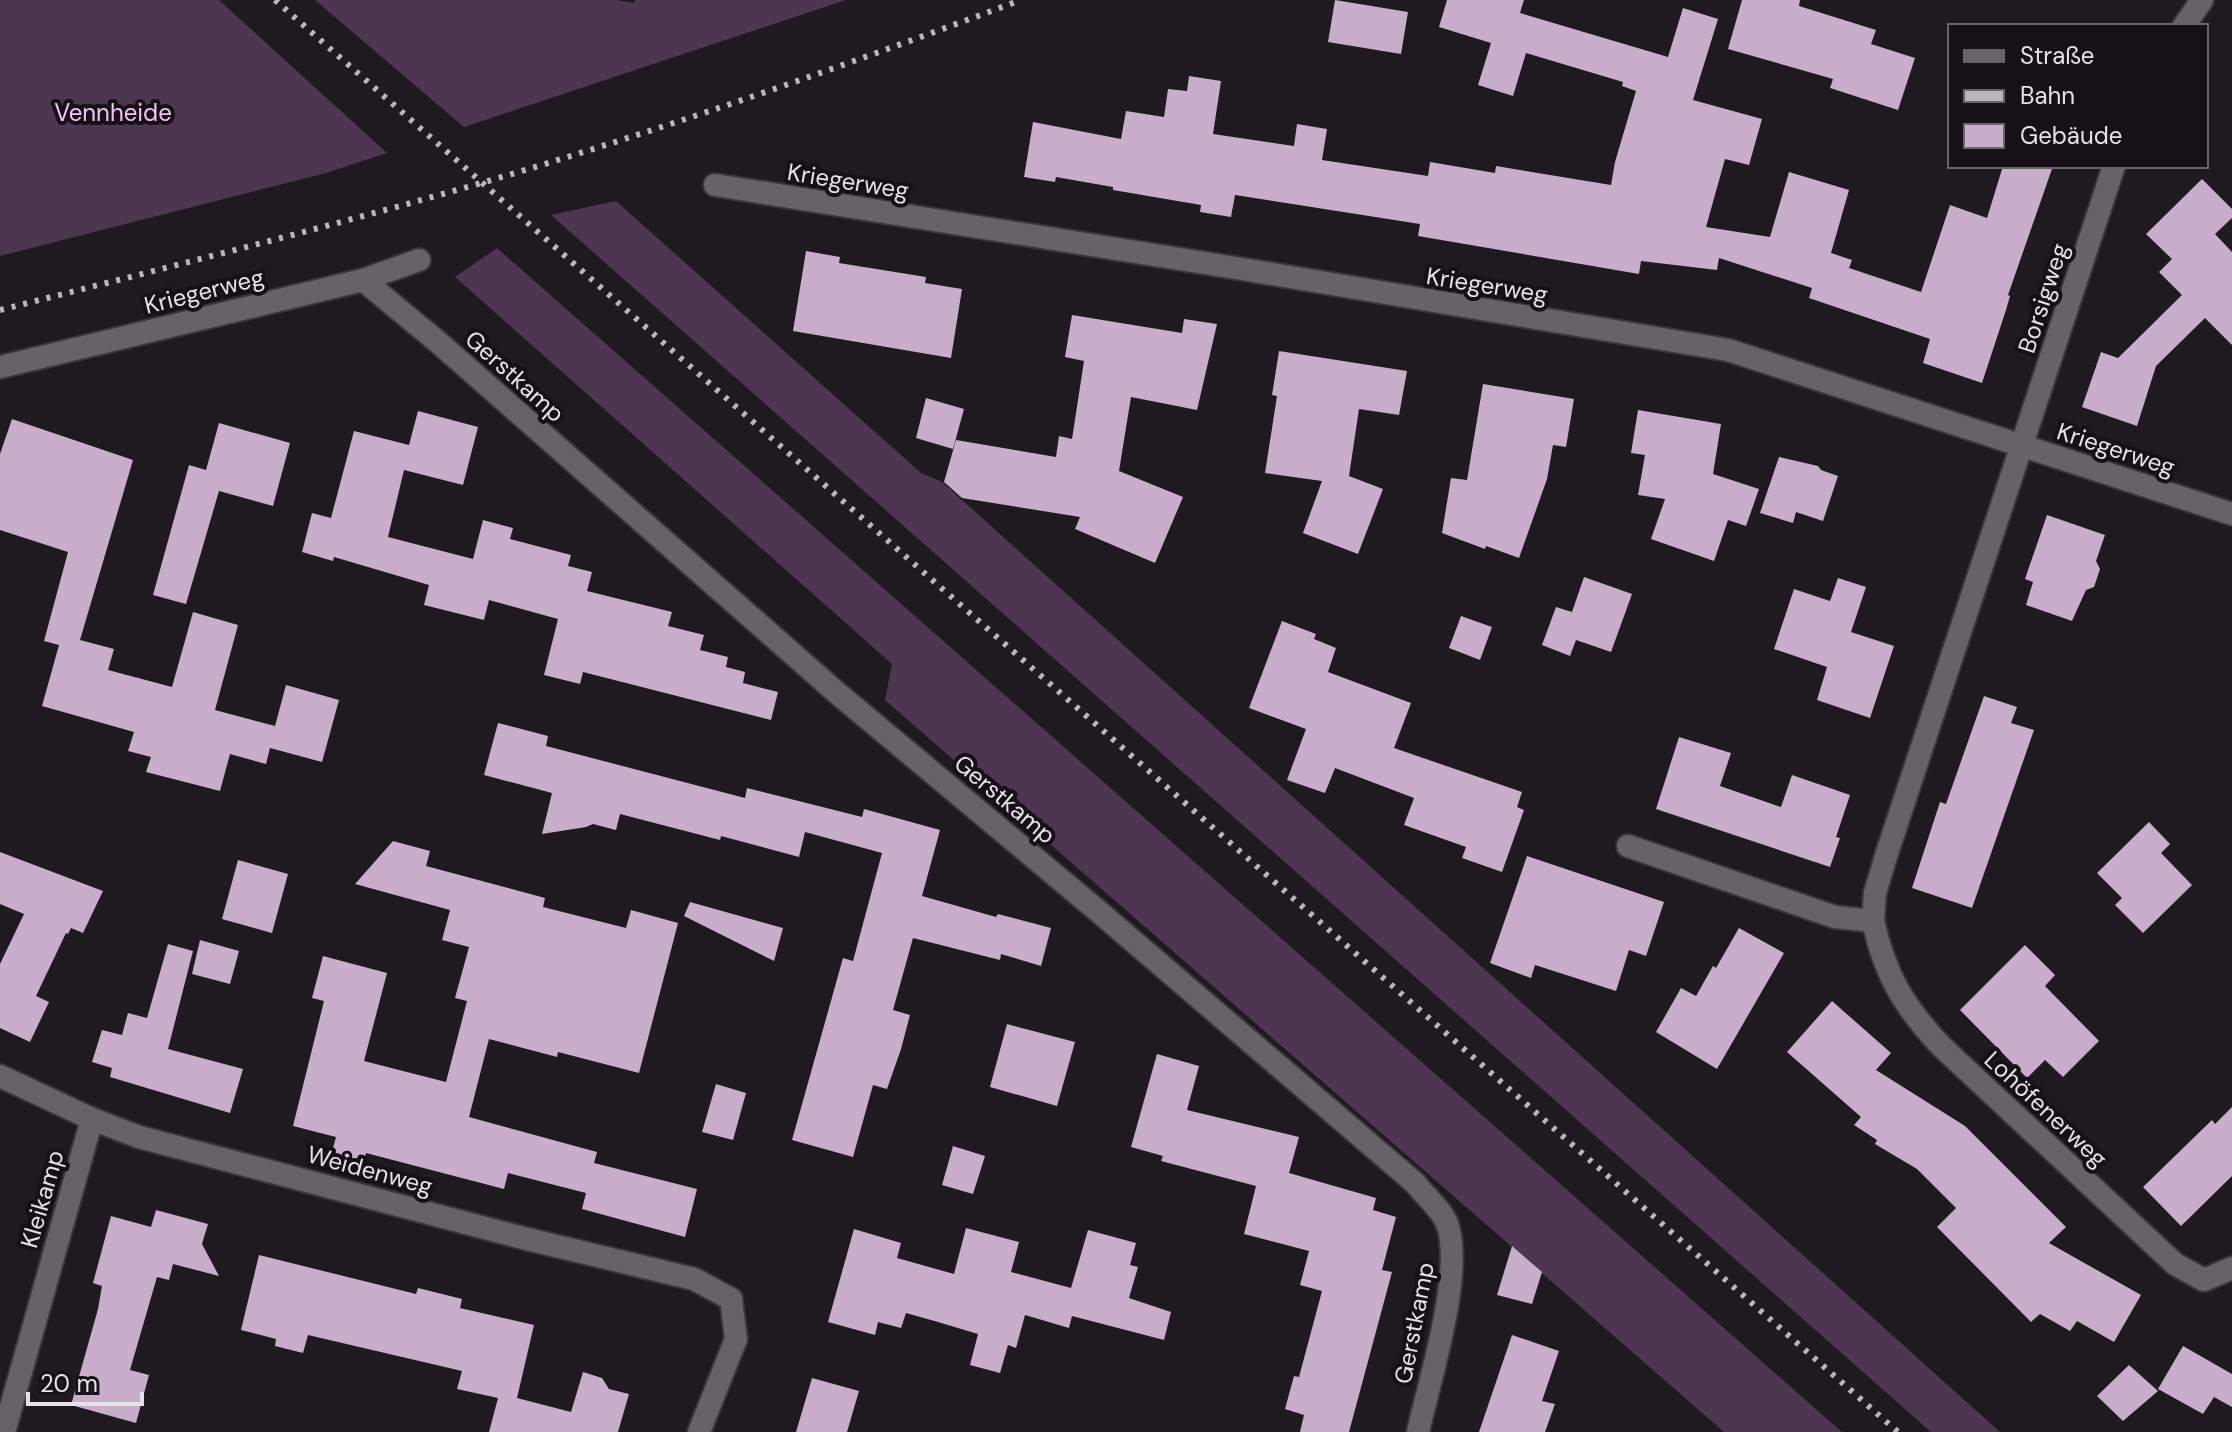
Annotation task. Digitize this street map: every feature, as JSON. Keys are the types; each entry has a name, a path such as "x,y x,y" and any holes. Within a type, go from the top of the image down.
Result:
{"street":[{"path":"2185,24 2202,0"},
{"name":"Borsigweg","path":"2023,446 2113,168"},
{"name":"Kriegerweg","path":"715,185 1728,350 2232,514"},
{"name":"Kriegerweg","path":"0,367 363,280 419,260"},
{"name":"Gerstkamp","path":"363,280 438,342 836,692 1098,911 1415,1183 1446,1220 1454,1256 1450,1294 1418,1432"},
{"name":"Lohöfenerweg","path":"2023,446 1875,893 1873,921 1881,955 1895,988 1916,1020 2175,1264 2204,1280 2232,1268"},
{"path":"1628,846 1835,917 1873,921"},
{"name":"Weidenweg","path":"0,1076 92,1119 139,1137 527,1239 694,1279 731,1299 736,1339 699,1432"},
{"name":"Kleikamp","path":"4,1432 92,1119"}],"green space":[{"name":"Vennheide","path":"0,0 219,0 387,153 326,173 0,256"},
{"path":"315,0 616,0 634,3 635,0 846,0 464,127"},
{"path":"616,201 921,473 942,482 2000,1432 1931,1432 551,215"},
{"path":"497,248 1842,1432 1724,1432 885,700 892,664 455,277"}],"building":[{"path":"1335,0 1408,12 1401,54 1328,42"},
{"path":"1447,0 1524,0 1520,13 1668,57 1683,8 1718,19 1693,100 1762,119 1749,165 1725,159 1706,227 1770,237 1789,172 1849,190 1831,253 1852,260 1849,268 1921,292 1950,205 1987,218 2002,168 2052,168 2008,295 1982,383 1923,363 1930,339 1809,298 1812,288 1719,258 1717,270 1641,261 1639,274 1418,236 1420,224 1235,195 1231,217 1200,212 1201,205 1113,190 1113,187 1056,177 1055,182 1024,177 1033,122 1121,139 1126,111 1164,117 1168,89 1187,91 1189,76 1221,81 1213,134 1294,146 1297,124 1327,129 1322,160 1428,176 1430,162 1495,173 1496,166 1611,185 1636,91 1622,86 1623,82 1526,53 1513,96 1478,85 1491,43 1439,27"},
{"path":"1742,0 1800,0 1799,6 1876,30 1871,44 1915,58 1898,110 1830,88 1833,79 1728,49"},
{"path":"2202,179 2232,209 2232,218 2215,234 2232,252 2232,345 2205,318 2156,366 2137,426 2082,407 2101,352 2118,358 2182,295 2159,272 2172,259 2146,234"},
{"path":"806,251 840,257 839,263 926,277 925,283 962,289 951,358 793,331"},
{"path":"1072,315 1182,333 1184,319 1217,324 1197,410 1131,397 1119,471 1183,497 1155,563 1075,529 1080,517 962,498 944,482 956,440 1056,457 1059,436 1072,439 1084,361 1065,357"},
{"path":"1279,351 1407,371 1399,415 1359,409 1349,476 1383,489 1358,554 1303,533 1322,481 1265,473 1277,396 1272,395"},
{"path":"1483,384 1574,399 1566,447 1553,445 1547,479 1519,558 1442,533 1451,478 1467,480"},
{"path":"926,398 964,409 953,449 916,438"},
{"path":"1638,410 1721,424 1713,474 1759,489 1746,526 1728,520 1714,561 1651,539 1665,499 1638,495 1645,455 1631,453"},
{"path":"418,411 478,427 463,485 404,470 388,537 473,559 483,520 513,528 510,539 571,555 568,566 592,572 587,591 672,612 668,626 704,635 700,650 728,657 726,667 745,672 743,683 778,692 771,720 583,672 580,684 544,675 558,619 489,600 484,620 424,605 429,585 334,557 333,561 302,552 312,513 331,518 354,431 409,445"},
{"path":"12,419 133,460 80,640 114,649 108,670 172,687 193,612 238,625 215,710 275,726 286,685 339,700 322,762 270,748 266,764 230,754 220,791 146,772 151,757 128,751 134,732 42,706 59,645 44,641 68,552 0,530 0,454"},
{"path":"219,423 290,443 273,506 219,491 186,604 153,595 189,465 206,470"},
{"path":"1779,457 1818,466 1838,476 1823,521 1796,512 1793,523 1760,513"},
{"path":"2047,515 2105,535 2096,561 2100,569 2094,587 2086,590 2072,621 2026,605 2033,582 2025,579"},
{"path":"1584,577 1632,594 1611,652 1576,640 1570,656 1542,645 1556,607 1572,612"},
{"path":"1838,578 1866,587 1851,632 1894,646 1870,718 1817,700 1827,667 1774,649 1794,589 1830,601"},
{"path":"1461,616 1492,627 1480,660 1449,648"},
{"path":"1282,621 1316,634 1314,639 1336,648 1328,672 1411,703 1394,748 1522,792 1517,807 1524,810 1502,872 1462,858 1466,847 1404,825 1414,798 1335,768 1325,793 1287,780 1306,729 1249,708"},
{"path":"1984,696 2017,707 2011,723 2034,730 1972,908 1912,888 1940,802 1946,804"},
{"path":"498,723 548,736 546,746 745,798 747,788 862,817 864,809 940,830 922,896 996,917 998,914 1051,928 1041,966 1001,954 1000,960 913,938 893,1010 910,1015 901,1049 887,1089 873,1085 853,1157 792,1140 843,958 853,961 882,853 805,832 799,857 620,814 616,830 593,824 542,834 552,793 484,775"},
{"path":"1679,737 1731,753 1720,786 1781,807 1792,775 1850,795 1830,867 1656,809"},
{"path":"2149,822 2170,844 2161,853 2192,885 2143,933 2115,905 2122,898 2097,873"},
{"path":"393,841 430,851 426,866 545,898 543,907 626,928 631,910 678,923 639,1073 558,1052 557,1057 489,1039 469,1117 597,1152 594,1163 697,1189 685,1237 582,1209 586,1193 508,1173 504,1189 366,1153 363,1167 330,1159 336,1137 293,1126 324,1001 312,998 323,956 387,973 364,1061 446,1082 467,1001 455,998 469,947 442,940 450,910 355,884"},
{"path":"0,852 103,891 83,933 71,928 66,933 36,996 49,1002 30,1042 0,1028 0,964 24,914 0,904"},
{"path":"1527,856 1664,902 1646,956 1629,950 1616,991 1535,965 1531,978 1490,963"},
{"path":"238,860 288,874 272,933 222,919"},
{"path":"690,902 783,928 774,961 684,916"},
{"path":"1739,928 1784,953 1717,1069 1656,1032 1681,988 1696,996"},
{"path":"200,940 239,951 230,984 192,974"},
{"path":"168,944 193,951 168,1049 243,1069 230,1113 110,1077 112,1068 92,1062 102,1030 122,1035 128,1013 147,1018"},
{"path":"2025,945 2055,975 2045,986 2099,1041 2063,1077 2045,1060 2027,1078 1960,1010"},
{"path":"1832,1001 1891,1053 1876,1070 1965,1126 2066,1227 2049,1243 2141,1295 2114,1342 2077,1321 2070,1331 2040,1314 2031,1322 1937,1227 1956,1208 1917,1169 1875,1144 1877,1140 1854,1125 1861,1117 1787,1052"},
{"path":"1007,1024 1075,1042 1057,1106 990,1087"},
{"path":"1157,1054 1199,1066 1187,1110 1299,1137 1289,1173 1376,1198 1373,1210 1396,1217 1382,1270 1392,1272 1349,1432 1300,1432 1304,1415 1285,1409 1294,1376 1299,1377 1322,1291 1300,1285 1309,1251 1244,1234 1256,1186 1161,1161 1163,1156 1131,1147"},
{"path":"716,1084 746,1093 733,1140 702,1132"},
{"path":"2232,1107 2232,1176 2181,1226 2143,1187 2212,1120 2215,1124"},
{"path":"953,1146 985,1156 973,1194 942,1185"},
{"path":"156,1210 208,1224 202,1244 219,1276 173,1264 169,1280 157,1277 130,1370 149,1375 136,1423 71,1405 98,1309 102,1286 93,1283 111,1216 151,1227"},
{"path":"966,1228 1019,1242 1011,1272 1071,1288 1088,1230 1136,1243 1130,1265 1138,1267 1129,1298 1171,1312 1164,1340 1072,1316 1069,1328 1025,1315 1016,1348 1008,1345 1000,1373 970,1365 978,1334 938,1322 906,1313 901,1328 878,1322 875,1335 828,1322 854,1229 901,1243 897,1258 954,1274"},
{"path":"1512,1246 1542,1272 1532,1304 1497,1295"},
{"path":"259,1255 416,1294 418,1288 462,1299 460,1308 534,1325 517,1398 571,1412 583,1372 602,1378 609,1389 629,1394 618,1432 489,1432 498,1398 457,1389 462,1371 308,1335 303,1353 275,1346 276,1339 241,1330"},
{"path":"1512,1335 1559,1351 1542,1401 1555,1404 1545,1432 1479,1432"},
{"path":"2183,1346 2232,1374 2232,1407 2214,1397 2203,1414 2158,1389"},
{"path":"2129,1365 2158,1391 2123,1421 2097,1396"},
{"path":"812,1378 859,1391 847,1432 796,1432"}],"railway":[{"path":"275,0 1898,1432"},
{"path":"0,310 338,223 522,171 737,102 1021,0"}]}
